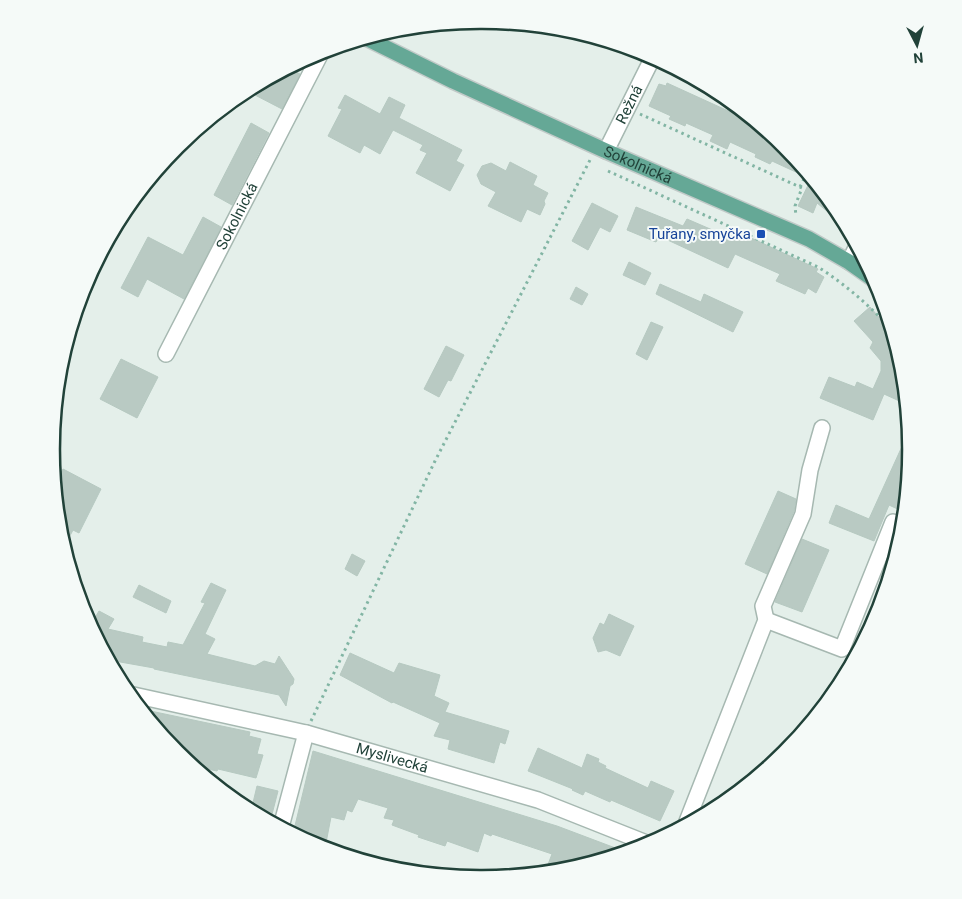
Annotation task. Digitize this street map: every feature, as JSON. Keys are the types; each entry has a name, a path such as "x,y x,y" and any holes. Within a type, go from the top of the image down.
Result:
{"main road":[{"name":"Sokolnická","path":"375,42 601,149 809,239 862,272"}],"street":[{"name":"Sokolnická","path":"166,354 316,63"},
{"name":"Režná","path":"601,149 649,64"},
{"path":"849,262 853,254"},
{"path":"690,815 766,620 763,606 803,514 810,470 822,428"},
{"path":"766,620 842,649 893,522"},
{"name":"Myslivecká","path":"140,696 306,732 538,800 638,839"},
{"path":"283,820 306,732"}],"path":[{"path":"638,110 642,116 800,187"},
{"path":"306,732 436,461 589,162 601,149"},
{"path":"580,158 598,166"},
{"path":"607,170 818,267 841,282 880,317"},
{"path":"799,221 795,212 795,206 804,180"}],"building":[{"path":"296,72 300,74 282,109 255,95"},
{"path":"667,83 733,113 779,152 798,173 772,161 770,164 755,157 756,154 730,142 727,149 710,141 713,135 686,123 685,126 669,119 671,116 649,106 659,84 666,86"},
{"path":"345,95 380,114 389,97 405,105 399,118 462,150 456,161 464,165 450,191 416,173 427,153 420,150 423,145 393,130 380,154 364,145 360,153 328,136 342,109 338,108"},
{"path":"251,123 269,133 232,205 214,195"},
{"path":"510,162 537,176 533,185 548,193 540,215 527,209 521,222 488,206 496,192 481,184 477,175 482,166 491,163 506,171"},
{"path":"808,185 828,212 817,203 813,213 798,206"},
{"path":"592,203 618,216 610,232 600,227 588,250 572,241"},
{"path":"636,207 683,226 687,219 731,238 734,230 818,269 816,272 824,277 816,293 808,288 805,294 776,281 780,274 735,254 728,268 659,236 656,242 627,230"},
{"path":"203,217 221,227 184,299 147,279 138,297 121,288 148,237 183,255"},
{"path":"629,262 651,273 645,285 623,275"},
{"path":"660,284 701,302 704,294 743,312 733,332 656,294"},
{"path":"576,287 588,294 582,305 570,299"},
{"path":"870,307 880,319 894,367 899,401 884,394 873,420 820,398 829,377 855,387 857,382 873,389 881,371 881,361 870,348 873,342 854,321"},
{"path":"651,322 663,327 647,360 636,354"},
{"path":"446,346 464,355 451,381 448,380 439,397 424,389"},
{"path":"121,359 158,377 137,418 100,399"},
{"path":"902,447 897,509 889,505 874,541 829,523 836,505 869,519"},
{"path":"63,469 101,489 79,533 73,530 69,537 64,504 61,473"},
{"path":"778,491 796,499 794,511 767,574 745,564"},
{"path":"802,539 829,550 802,612 775,602"},
{"path":"352,554 365,561 357,576 345,569"},
{"path":"211,583 226,590 205,634 215,639 207,654 255,666 264,661 275,664 279,656 294,679 293,684 290,686 286,706 279,695 118,662 95,617 99,611 114,619 108,629 143,637 142,642 167,647 168,642 183,645 205,603 201,602"},
{"path":"139,585 171,601 166,613 133,597"},
{"path":"609,614 634,626 620,656 606,650 598,652 593,638 600,623 604,625"},
{"path":"350,653 394,673 399,663 440,675 434,696 449,703 445,712 509,731 505,744 500,742 494,763 448,749 450,740 434,736 440,723 392,703 340,675"},
{"path":"151,711 250,732 249,736 261,739 257,754 263,755 256,778 218,769 217,771 208,769 183,747"},
{"path":"538,748 582,768 587,754 599,759 598,762 606,766 605,768 648,788 651,781 674,791 660,821 585,791 583,795 528,771"},
{"path":"313,751 557,826 616,848 590,856 548,865 552,854 492,834 491,836 484,833 478,852 447,841 445,846 418,837 419,835 392,825 394,820 384,818 388,808 358,799 352,812 347,810 344,820 331,817 326,840 295,827"},
{"path":"257,786 278,791 272,815 253,803"}],"place":[{"name":"Tuřany, smyčka","path":"761,234"}]}
